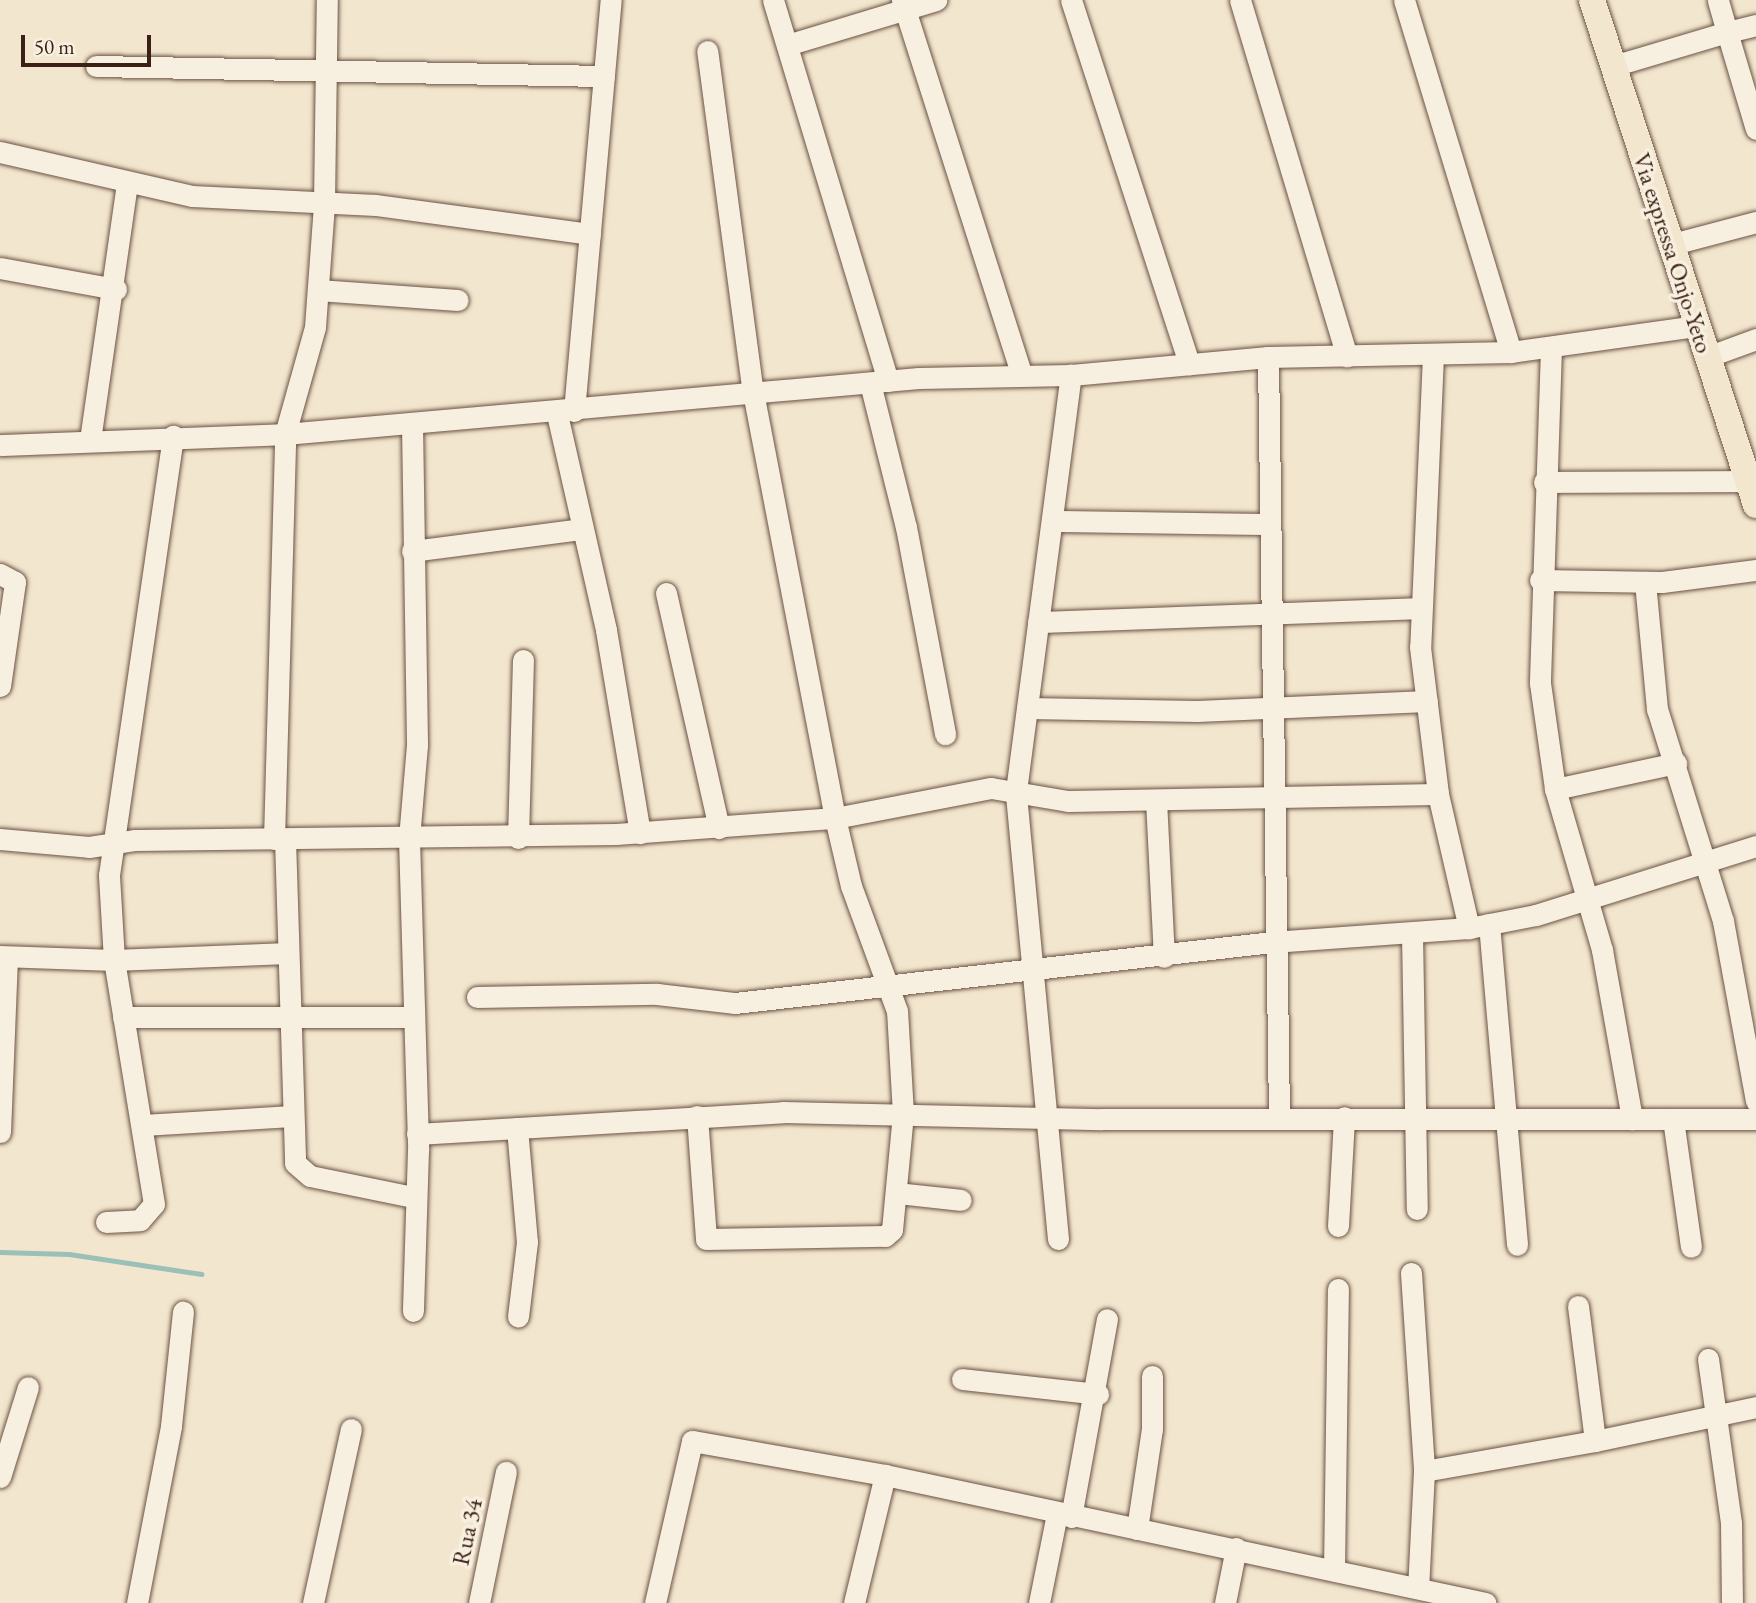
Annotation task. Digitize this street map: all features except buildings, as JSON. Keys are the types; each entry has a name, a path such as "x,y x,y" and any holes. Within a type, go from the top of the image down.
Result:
{"main road":[{"name":"Via expressa Onjo-Yeto","path":"1592,0 1669,245 1754,495"}],"street":[{"path":"327,0 324,203 318,290 309,363 285,434 279,839 288,953 295,1163 304,1173 413,1197"},
{"path":"611,0 590,234 566,412 582,529 606,630 640,833"},
{"path":"773,0 879,382 945,734"},
{"path":"787,45 904,5 936,0"},
{"path":"1070,0 1189,364"},
{"path":"1240,0 1347,356"},
{"path":"1404,0 1511,352"},
{"path":"1718,0 1727,32 1746,58 1756,129"},
{"path":"904,5 1022,375"},
{"path":"1613,66 1756,25"},
{"path":"697,1116 701,1228 709,1241 779,1233 885,1236 893,1227 903,1114 897,1011 851,887 835,818 753,394 707,51"},
{"path":"96,66 604,76"},
{"path":"0,152 127,183 243,201 324,203 590,234"},
{"path":"90,440 116,289 127,183"},
{"path":"1669,245 1756,222"},
{"path":"0,268 116,289"},
{"path":"318,290 458,300"},
{"path":"0,445 173,436 285,434 566,412 879,382 1071,375 1268,357 1511,352 1697,326"},
{"path":"1707,357 1756,340"},
{"path":"1551,348 1539,580 1540,683 1555,789 1614,1007 1632,1119"},
{"path":"1433,355 1419,608 1427,701 1438,794 1479,926 1507,1117 1517,1245"},
{"path":"1268,357 1272,942 1279,1117"},
{"path":"1058,1239 1016,791 1054,521 1071,375"},
{"path":"412,424 417,745 409,839 411,1017 417,1134 413,1197 413,1311"},
{"path":"106,1222 140,1220 153,1209 144,1125 114,960 112,843 173,436"},
{"path":"1544,482 1754,495"},
{"path":"1054,521 1269,524"},
{"path":"412,551 582,529"},
{"path":"1539,580 1645,582 1756,570"},
{"path":"0,573 15,582 0,686"},
{"path":"1645,582 1648,656 1676,763 1707,862 1756,1101"},
{"path":"666,593 719,828"},
{"path":"1038,622 1419,608"},
{"path":"518,838 523,660"},
{"path":"1027,708 1271,708 1427,701"},
{"path":"1555,789 1676,763"},
{"path":"0,839 64,847 112,843 518,838 640,833 835,818 982,789 1016,791 1050,801 1438,794"},
{"path":"1156,800 1164,957"},
{"path":"477,998 657,993 735,1003 886,984 1033,972 1272,942 1412,934 1479,926 1586,900 1756,846"},
{"path":"1412,934 1417,1209"},
{"path":"0,1132 3,956 114,960 288,953"},
{"path":"123,1017 411,1017"},
{"path":"417,1134 697,1116 903,1114 1756,1119"},
{"path":"144,1125 292,1116"},
{"path":"1338,1226 1344,1117"},
{"path":"1672,1119 1691,1247"},
{"path":"517,1128 527,1242 518,1316"},
{"path":"897,1193 961,1200"},
{"path":"1412,1273 1424,1471 1422,1593"},
{"path":"1334,1570 1338,1289"},
{"path":"1578,1306 1595,1441"},
{"path":"137,1603 171,1426 183,1312"},
{"path":"1039,1603 1098,1394 1107,1320"},
{"path":"1708,1359 1731,1523 1732,1603"},
{"path":"1138,1529 1152,1429 1152,1376"},
{"path":"962,1379 1098,1394"},
{"path":"0,1477 29,1387"},
{"path":"1424,1471 1501,1462 1756,1407"},
{"path":"313,1603 351,1429"},
{"path":"655,1603 692,1441 885,1475 1064,1515 1236,1548 1422,1593 1485,1603"},
{"name":"Rua 34","path":"479,1603 506,1472"},
{"path":"853,1603 885,1475"},
{"path":"1225,1603 1236,1548"}],"waterway":[{"path":"0,1252 69,1254 201,1274"}]}
